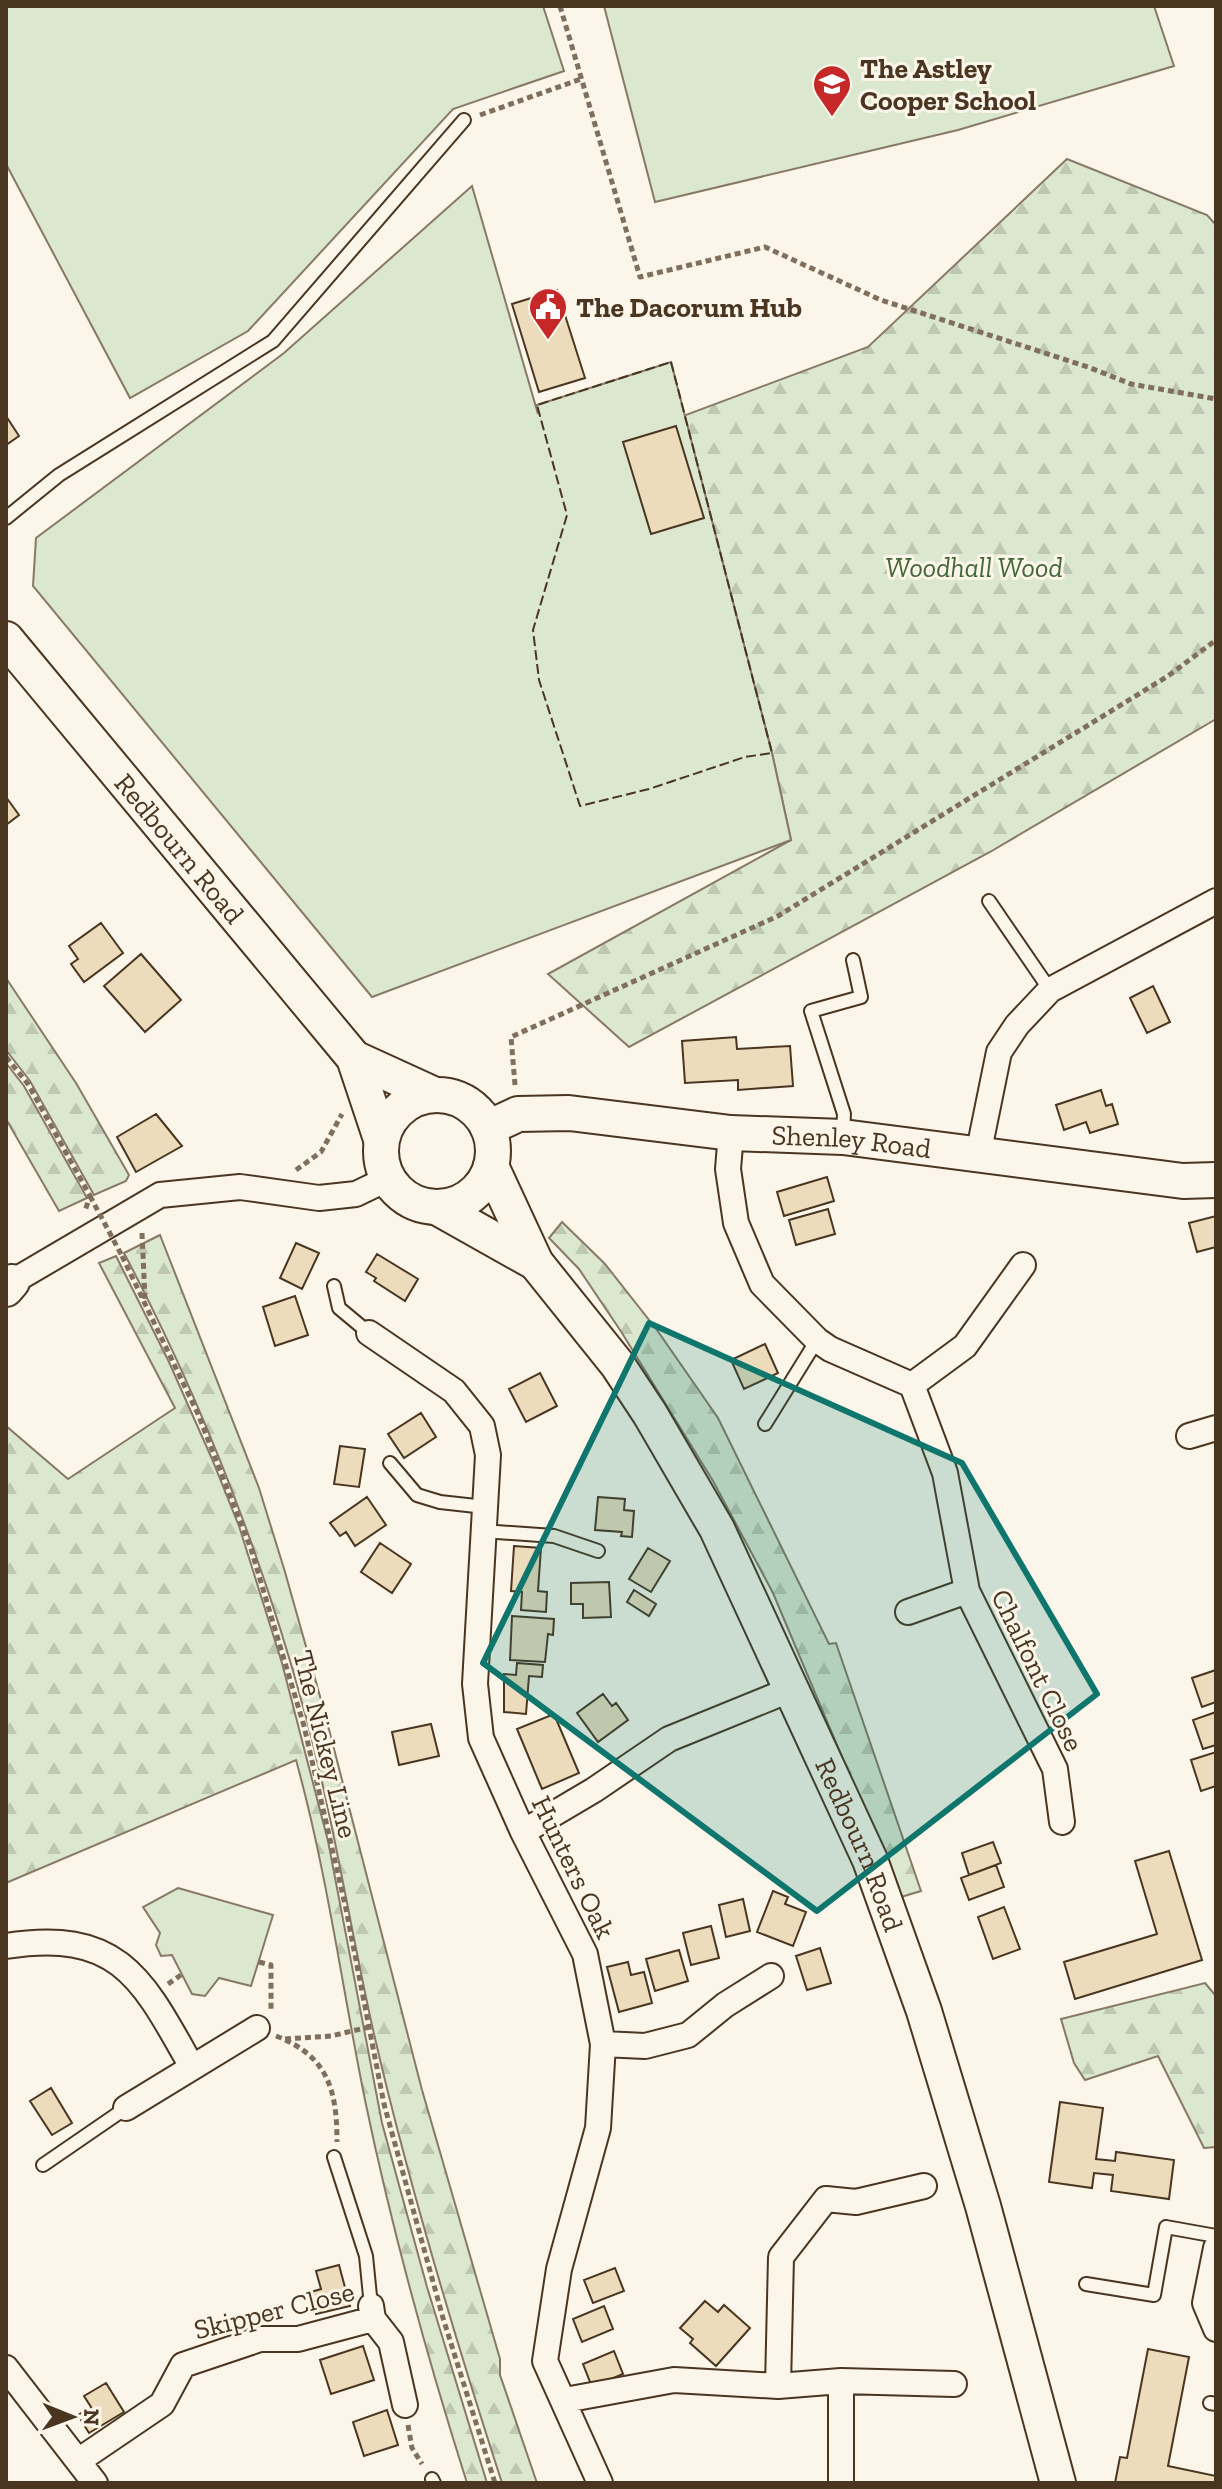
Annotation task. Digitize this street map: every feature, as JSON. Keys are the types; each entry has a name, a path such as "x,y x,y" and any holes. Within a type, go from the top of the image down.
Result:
{"main road":[{"name":"Redbourn Road","path":"6,639 354,1058 381,1139"},
{"name":"Redbourn Road","path":"354,1058 435,1095"},
{"path":"435,1095 452,1097 467,1103 479,1114 503,1121 492,1140 491,1166 484,1183 472,1196 456,1205 438,1208 424,1207 397,1193 381,1164 381,1139 392,1117 404,1105 419,1097 435,1095"},
{"name":"Shenley Road","path":"503,1121 569,1113 731,1133 843,1137 1183,1181 1216,1180"},
{"name":"Redbourn Road","path":"491,1166 536,1263 617,1364 717,1529 870,1860 924,2011 983,2206 1058,2483"},
{"name":"Redbourn Road","path":"438,1208 536,1263"}],"street":[{"path":"978,1155 999,1052 1017,1025 1050,990 1216,901"},
{"path":"731,1133 728,1169 736,1223 762,1284 817,1340 830,1349 912,1385 965,1346 1023,1265"},
{"path":"9,1285 160,1195 240,1187 319,1198 356,1194 387,1179"},
{"name":"Hunters Oak","path":"369,1333 404,1342 454,1391 482,1426 488,1455 475,1684 481,1738 523,1832 585,1954 603,2044 598,2128 559,2269 545,2361 600,2483"},
{"name":"Chalfont Close","path":"912,1385 945,1473 967,1591 1055,1769 1062,1822"},
{"path":"1189,1436 1216,1428"},
{"name":"Chalfont Close","path":"908,1612 967,1591"},
{"path":"523,1832 594,1790 669,1739 792,1689"},
{"path":"6,1946 37,1942 68,1943 98,1951 123,1967 140,1981 157,2005 192,2067"},
{"path":"603,2044 645,2046 688,2035 725,2005 771,1976"},
{"path":"126,2108 192,2067 264,2031"},
{"path":"778,2386 781,2257 826,2199 856,2202 924,2186"},
{"path":"1216,2248 1205,2303 1216,2329"},
{"path":"372,2312 391,2342 405,2405"},
{"name":"Skipper Close","path":"78,2461 162,2404 183,2365 260,2339 298,2339 372,2312"},
{"path":"6,2368 95,2483"},
{"path":"565,2400 674,2380 778,2386 841,2381 954,2384"},
{"path":"841,2381 841,2483"}],"lane":[{"path":"6,518 59,475 273,341 464,120"},
{"path":"989,901 1050,990"},
{"path":"843,1137 844,1114 811,1011 861,997 853,960"},
{"path":"334,1286 339,1308 369,1333"},
{"path":"765,1424 817,1340"},
{"path":"390,1463 417,1495 484,1519 554,1536 598,1551"},
{"path":"43,2165 126,2108"},
{"path":"334,2157 366,2256 372,2312"},
{"path":"1086,2284 1154,2295 1166,2227 1216,2236"}],"path":[{"path":"560,6 640,277 765,247 881,300 1088,367 1131,384 1216,399"},
{"path":"464,120 581,79"},
{"path":"503,1121 511,1037 778,916 1168,676 1216,640"},
{"name":"The Nickey Line","path":"6,1057 28,1084 122,1256 198,1414 251,1549 304,1726 346,1909 384,2104 434,2287 495,2483"},
{"path":"263,1190 321,1152 344,1112 345,1102"},
{"path":"140,1207 145,1304"},
{"path":"259,1962 271,1965 264,2031 298,2045 322,2066 337,2106 334,2157"},
{"path":"284,2039 331,2036 369,2027"},
{"path":"405,2405 412,2448 433,2481"}],"highlighted area":[{"path":"649,1323 962,1463 1097,1694 817,1911 483,1663"}],"green space":[{"path":"6,6 543,6 564,71 453,109 248,331 130,398 6,164"},
{"name":"The Astley Cooper School","path":"604,6 1154,6 1174,66 958,130 655,202"},
{"name":"Woodhall Wood","path":"1067,159 1207,215 1216,225 1216,719 990,852 629,1047 548,974 791,840 772,753 683,416 868,347"},
{"path":"472,186 538,414 537,405 671,362 772,753 791,840 372,997 33,586 36,538 284,353"},
{"path":"6,978 76,1083 129,1175 126,1181 94,1195 30,1081 6,1050"},
{"path":"6,1063 24,1086 87,1198 59,1211 6,1119"},
{"path":"562,1222 605,1264 657,1330 718,1418 829,1644 836,1643 921,1891 901,1897 773,1593 713,1481 622,1333 579,1269 549,1238"},
{"path":"160,1235 259,1488 285,1572 422,2090 500,2359 500,2375 537,2483 502,2483 402,2147 374,2034 325,1796 289,1657 228,1480 179,1365 124,1253"},
{"path":"116,1256 169,1362 212,1459 239,1526 282,1663 328,1841 382,2123 427,2287 487,2483 467,2483 411,2293 375,2149 325,1887 296,1760 6,1883 6,1426 68,1479 175,1408 99,1263"},
{"path":"178,1888 273,1915 251,1986 219,1978 205,1996 192,1994 172,1955 161,1956 156,1945 160,1933 143,1907"},
{"path":"1205,1983 1216,1996 1216,2147 1204,2148 1158,2056 1085,2080 1074,2063 1061,2019"}],"building":[{"name":"The Dacorum Hub","path":"557,290 585,378 539,392 512,304"},
{"path":"6,416 19,436 6,445"},
{"path":"676,426 704,518 651,534 623,442"},
{"path":"6,797 19,815 6,825"},
{"path":"101,923 123,953 84,982 71,964 78,959 69,946"},
{"path":"141,954 181,1000 145,1032 104,986"},
{"path":"1153,986 1170,1022 1147,1033 1130,998"},
{"path":"736,1037 737,1049 790,1046 793,1086 738,1090 738,1080 685,1083 682,1041"},
{"path":"1101,1090 1106,1106 1112,1104 1118,1124 1090,1133 1086,1122 1064,1130 1056,1105"},
{"path":"156,1114 182,1146 136,1172 117,1137"},
{"path":"827,1177 834,1201 784,1216 777,1192"},
{"path":"828,1209 835,1234 796,1245 789,1220"},
{"path":"1216,1216 1216,1247 1197,1252 1189,1223"},
{"path":"296,1243 319,1253 302,1289 280,1278"},
{"path":"377,1254 418,1279 405,1301 374,1281 376,1278 366,1272"},
{"path":"295,1296 308,1335 275,1346 263,1307"},
{"path":"765,1344 778,1373 744,1389 731,1360"},
{"path":"540,1373 557,1406 526,1422 509,1389"},
{"path":"421,1413 436,1437 404,1458 388,1434"},
{"path":"340,1446 365,1449 359,1487 334,1484"},
{"path":"367,1497 386,1525 355,1546 346,1532 340,1536 330,1523"},
{"path":"598,1497 625,1499 624,1510 634,1511 632,1537 621,1536 622,1532 595,1530"},
{"path":"380,1543 411,1564 392,1593 361,1572"},
{"path":"514,1546 541,1548 538,1591 547,1592 546,1612 521,1610 522,1592 511,1591"},
{"path":"648,1548 670,1561 651,1592 629,1579"},
{"path":"609,1582 611,1617 583,1618 583,1604 571,1604 571,1583"},
{"path":"634,1590 656,1604 649,1616 627,1602"},
{"path":"512,1616 554,1619 553,1635 548,1634 545,1662 510,1660"},
{"path":"517,1663 543,1665 542,1677 529,1676 526,1714 504,1712 504,1674 516,1675"},
{"path":"1216,1670 1216,1702 1202,1707 1192,1678"},
{"path":"603,1694 612,1706 616,1703 628,1720 598,1742 577,1713"},
{"path":"1216,1712 1216,1745 1203,1749 1193,1720"},
{"path":"554,1714 579,1773 542,1789 517,1729"},
{"path":"431,1724 439,1756 399,1765 392,1732"},
{"path":"1216,1752 1216,1786 1201,1791 1191,1760"},
{"path":"993,1842 1001,1863 969,1875 962,1853"},
{"path":"1169,1851 1202,1960 1075,1999 1064,1962 1157,1934 1135,1861"},
{"path":"996,1865 1004,1887 969,1900 961,1878"},
{"path":"773,1891 788,1897 785,1904 806,1912 793,1946 757,1932"},
{"path":"743,1899 750,1931 726,1937 719,1905"},
{"path":"1004,1907 1020,1949 993,1959 978,1917"},
{"path":"711,1926 719,1958 691,1965 683,1933"},
{"path":"820,1948 831,1983 807,1990 796,1956"},
{"path":"679,1950 688,1981 655,1991 646,1959"},
{"path":"628,1962 631,1975 644,1972 652,2003 619,2012 607,1967"},
{"path":"51,2088 72,2123 52,2135 30,2101"},
{"path":"1060,2102 1103,2108 1096,2159 1115,2161 1116,2152 1174,2160 1169,2199 1111,2191 1113,2175 1094,2173 1092,2188 1049,2182"},
{"path":"339,2265 350,2306 316,2314 311,2292 321,2289 316,2271"},
{"path":"615,2268 624,2291 593,2303 584,2280"},
{"path":"705,2301 718,2312 724,2305 750,2328 716,2366 690,2343 693,2339 680,2328"},
{"path":"604,2306 613,2329 582,2342 573,2319"},
{"path":"363,2346 374,2380 331,2394 320,2360"},
{"path":"1148,2349 1189,2357 1168,2466 1216,2476 1216,2483 1115,2483 1120,2457 1127,2458"},
{"path":"614,2351 623,2374 592,2387 583,2364"},
{"path":"106,2383 124,2412 89,2433 78,2415 91,2407 84,2396"},
{"path":"387,2410 398,2445 364,2456 353,2422"}],"fence":[{"path":"671,362 772,753 745,757 649,789 580,806 539,680 533,630 567,515 537,405 671,362"}],"place":[{"name":"The Astley Cooper School","path":"832,118"},
{"name":"The Dacorum Hub","path":"548,341"}]}
